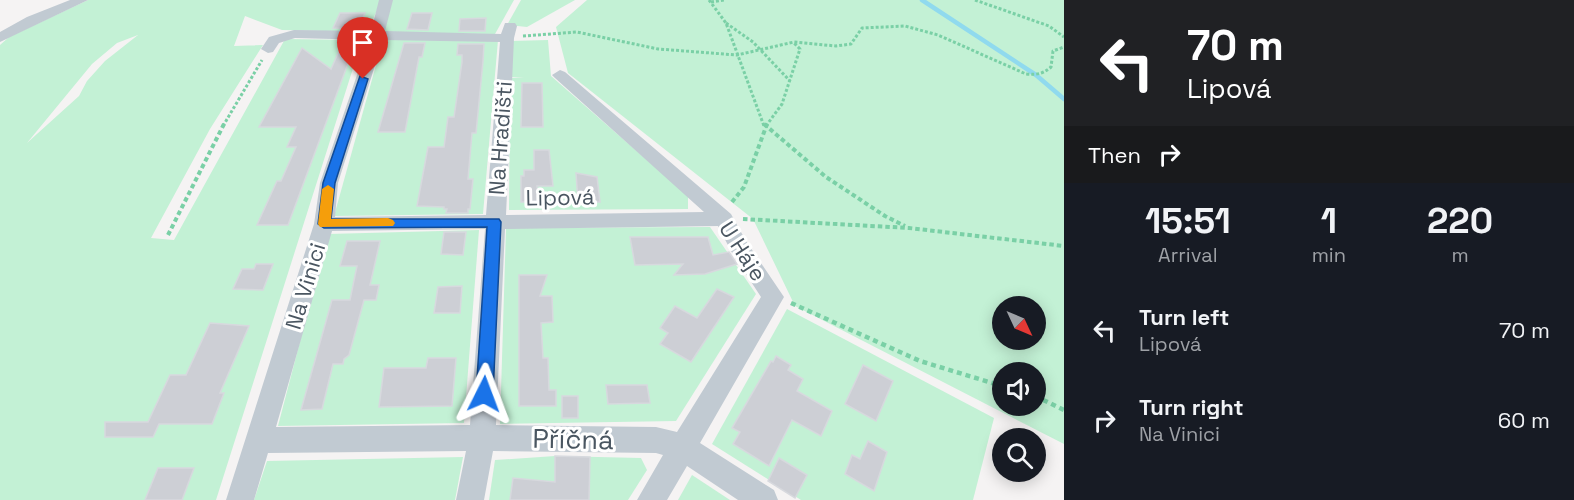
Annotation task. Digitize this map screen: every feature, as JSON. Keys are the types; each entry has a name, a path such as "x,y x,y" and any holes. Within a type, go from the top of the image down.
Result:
{"street":[{"path":"0,38 32,20 81,0"},
{"name":"Na Vinici","path":"240,500 324,224 329,183 387,0"},
{"path":"268,49 274,40 294,34 377,37 508,32"},
{"name":"Na Hradišti","path":"470,500 482,438 494,222 508,32"},
{"name":"U Háje","path":"560,75 724,219 738,246 773,297 651,500"},
{"name":"Lipová","path":"324,224 724,219"},
{"name":"Příčná","path":"258,440 482,438 656,440 682,447 764,500"}],"path":[{"path":"710,1 724,0"},
{"path":"975,0 1049,26 1064,37"},
{"path":"710,1 726,23 765,127 826,177 885,216 909,228"},
{"path":"726,23 740,30 761,49 790,81"},
{"path":"508,32 577,32 658,49 737,55 794,42 836,46 850,44 862,28 905,26 938,35 1003,65 1035,75 1044,73 1051,67 1053,51 1064,47"},
{"path":"794,42 800,49 782,104 765,127 744,187 725,210 724,219 909,228 1064,246"},
{"path":"168,235 225,122 268,49"},
{"path":"773,297 887,350 960,376 992,384"},
{"path":"1046,401 1064,410"}],"green space":[{"path":"88,0 381,0 368,32 282,30 245,16 234,46 263,45 210,129 151,238 174,240 285,39 362,40 216,500 0,500 0,45 9,37","holes":["138,35 105,61 87,81 79,96 27,143 92,64 117,43"]},
{"path":"391,0 514,0 495,34 387,33 383,30"},
{"path":"521,0 575,0 527,27 507,25"},
{"path":"587,0 1064,0 1064,444 1046,435 1046,428 1033,428 1009,416 1046,416 1046,362 992,362 992,407 795,306 753,219 568,73 556,27"},
{"path":"383,40 498,40 483,214 334,216"},
{"path":"548,40 551,76 688,196 688,209 509,210 510,78 524,77 511,77 511,41"},
{"path":"710,227 756,294 676,421 500,424 506,228"},
{"path":"479,230 464,423 278,426 328,234"},
{"path":"787,309 994,418 973,500 801,500 712,444"},
{"path":"555,456 641,458 647,470 628,500 489,500 495,460"},
{"path":"463,457 455,500 254,500 267,461"},
{"path":"692,475 730,500 678,500"}],"building":[{"path":"340,13 365,13 358,29 333,28"},
{"path":"412,13 432,13 428,30 407,29"},
{"path":"486,18 485,31 459,31 460,19"},
{"path":"343,42 356,42 288,225 257,225 296,147 287,147 296,127 259,127 302,48 331,69"},
{"path":"404,43 425,43 422,57 419,57 405,132 378,132"},
{"path":"458,44 484,44 483,61 476,133 472,133 468,179 473,179 470,209 468,213 446,213 447,209 444,207 417,206 428,147 444,147 448,117 454,117 462,62 462,55 457,55"},
{"path":"522,83 542,83 543,127 521,127"},
{"path":"534,150 549,150 553,186 537,186 538,202 521,202 521,176 524,176 524,170 534,170"},
{"path":"576,173 597,177 600,202 578,202"},
{"path":"444,232 466,232 463,255 441,254"},
{"path":"630,237 708,237 713,255 729,252 737,264 705,274 674,275 683,264 635,265"},
{"path":"347,241 380,241 370,285 379,285 376,300 364,300 349,355 344,359 343,364 333,364 322,409 301,410 332,300 350,300 357,266 340,266"},
{"path":"256,264 273,264 263,290 233,289 242,269 254,269"},
{"path":"519,275 547,275 540,296 552,296 553,322 541,323 543,358 548,358 549,390 556,390 556,406 519,406"},
{"path":"462,286 460,313 434,313 438,287"},
{"path":"717,289 734,297 691,362 660,344 668,333 660,328 675,306 697,318"},
{"path":"210,323 249,326 220,393 224,393 212,424 159,424 153,437 105,437 105,422 148,422 170,375 186,375"},
{"path":"776,356 791,365 788,370 803,379 797,391 832,411 821,436 792,420 769,466 733,444 740,432 732,428"},
{"path":"428,358 456,358 452,406 379,407 384,368 426,368"},
{"path":"863,365 893,381 876,421 845,404"},
{"path":"606,385 647,385 650,403 608,404"},
{"path":"562,396 578,396 578,418 562,418"},
{"path":"868,441 887,452 874,491 845,474 852,455 860,459"},
{"path":"555,456 590,457 589,500 510,500 513,478 555,482"},
{"path":"779,458 807,475 795,498 768,481"},
{"path":"158,468 194,468 182,500 145,500"}],"waterway":[{"path":"922,0 1036,75 1064,99"}],"slow traffic":[{"path":"328,189 324,224 388,223"}],"route":[{"path":"363,79 329,183 324,224 494,222 484,394"}]}
